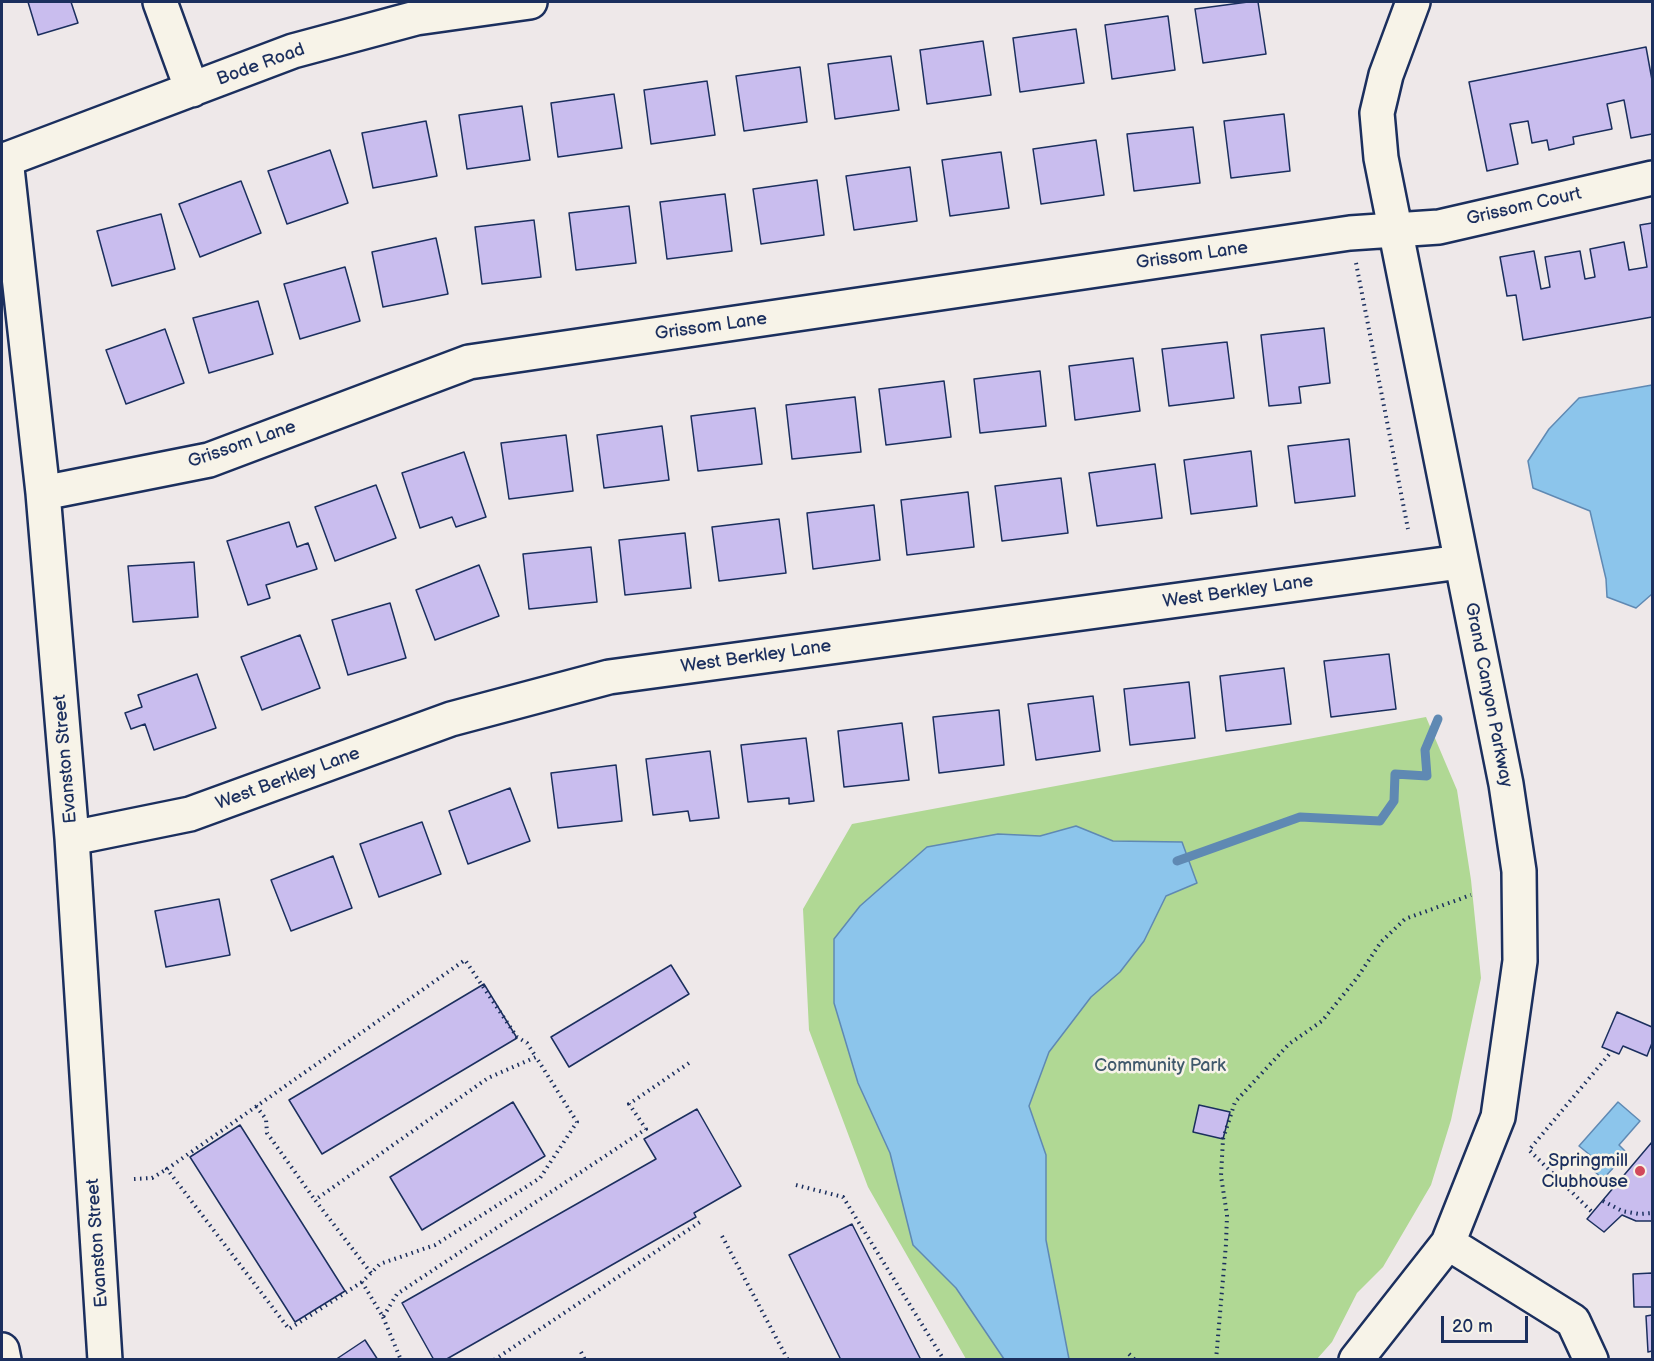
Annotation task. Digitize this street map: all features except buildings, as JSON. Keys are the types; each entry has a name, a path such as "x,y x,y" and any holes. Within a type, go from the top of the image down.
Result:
{"street":[{"path":"160,2 192,90"},
{"name":"Bode Road","path":"4,160 293,51 416,18 530,2"},
{"name":"Grand Canyon Parkway","path":"1356,1359 1448,1243 1498,1117 1520,961 1519,871 1506,784 1381,158 1377,113 1386,75 1413,2"},
{"name":"Evanston Street","path":"4,160 43,493 72,838 105,1359"},
{"name":"Grissom Court","path":"1395,229 1439,227 1653,178"},
{"name":"Grissom Lane","path":"43,493 209,460 468,362 1350,233 1395,229"},
{"name":"West Berkley Lane","path":"72,838 190,814 451,719 609,677 1460,562"},
{"path":"1448,1243 1573,1321 1591,1359"},
{"path":"2,1350 4,1359"}],"path":[{"path":"1350,233 1408,529"},
{"path":"1216,1359 1227,1215 1221,1176 1224,1139 1235,1102 1289,1044 1322,1021 1357,978 1381,942 1405,919 1471,895"},
{"path":"134,1179 152,1178 167,1169 465,960 517,1037 527,1043 577,1122 540,1178 435,1245 380,1264 362,1282 289,1329 167,1169"},
{"path":"1591,1211 1529,1150 1612,1051"},
{"path":"315,1200 488,1078 536,1057"},
{"path":"384,1317 397,1294 646,1129 629,1104 692,1061"},
{"path":"256,1106 266,1119 267,1133 370,1273"},
{"path":"796,1185 843,1197 944,1359"},
{"path":"1603,1201 1622,1210 1639,1214 1653,1213"},
{"path":"494,1359 703,1220"},
{"path":"722,1236 788,1359"},
{"path":"362,1282 384,1317 401,1359"},
{"path":"581,1352 585,1359"},
{"path":"1129,1354 1135,1359"}],"green space":[{"name":"Community Park","path":"1426,717 1457,790 1471,880 1481,978 1451,1120 1431,1185 1383,1267 1357,1293 1332,1342 1317,1359 966,1359 868,1187 809,1030 803,909 852,824"}],"water":[{"path":"1652,385 1652,594 1636,608 1607,597 1606,579 1590,511 1533,488 1528,461 1549,429 1579,398"},
{"path":"1076,826 1113,841 1182,842 1197,883 1166,896 1144,941 1120,972 1091,997 1049,1052 1029,1106 1046,1155 1046,1240 1069,1359 1004,1359 956,1288 913,1245 890,1153 858,1083 834,1003 834,939 860,906 927,847 998,834 1040,836"},
{"path":"1618,1102 1640,1121 1619,1145 1627,1153 1603,1179 1584,1162 1590,1155 1579,1146"}],"waterway":[{"path":"1177,861 1300,817 1380,821 1394,801 1395,774 1427,776 1425,750 1438,719"}],"place":[{"name":"Springmill Clubhouse","path":"1640,1171"}]}
